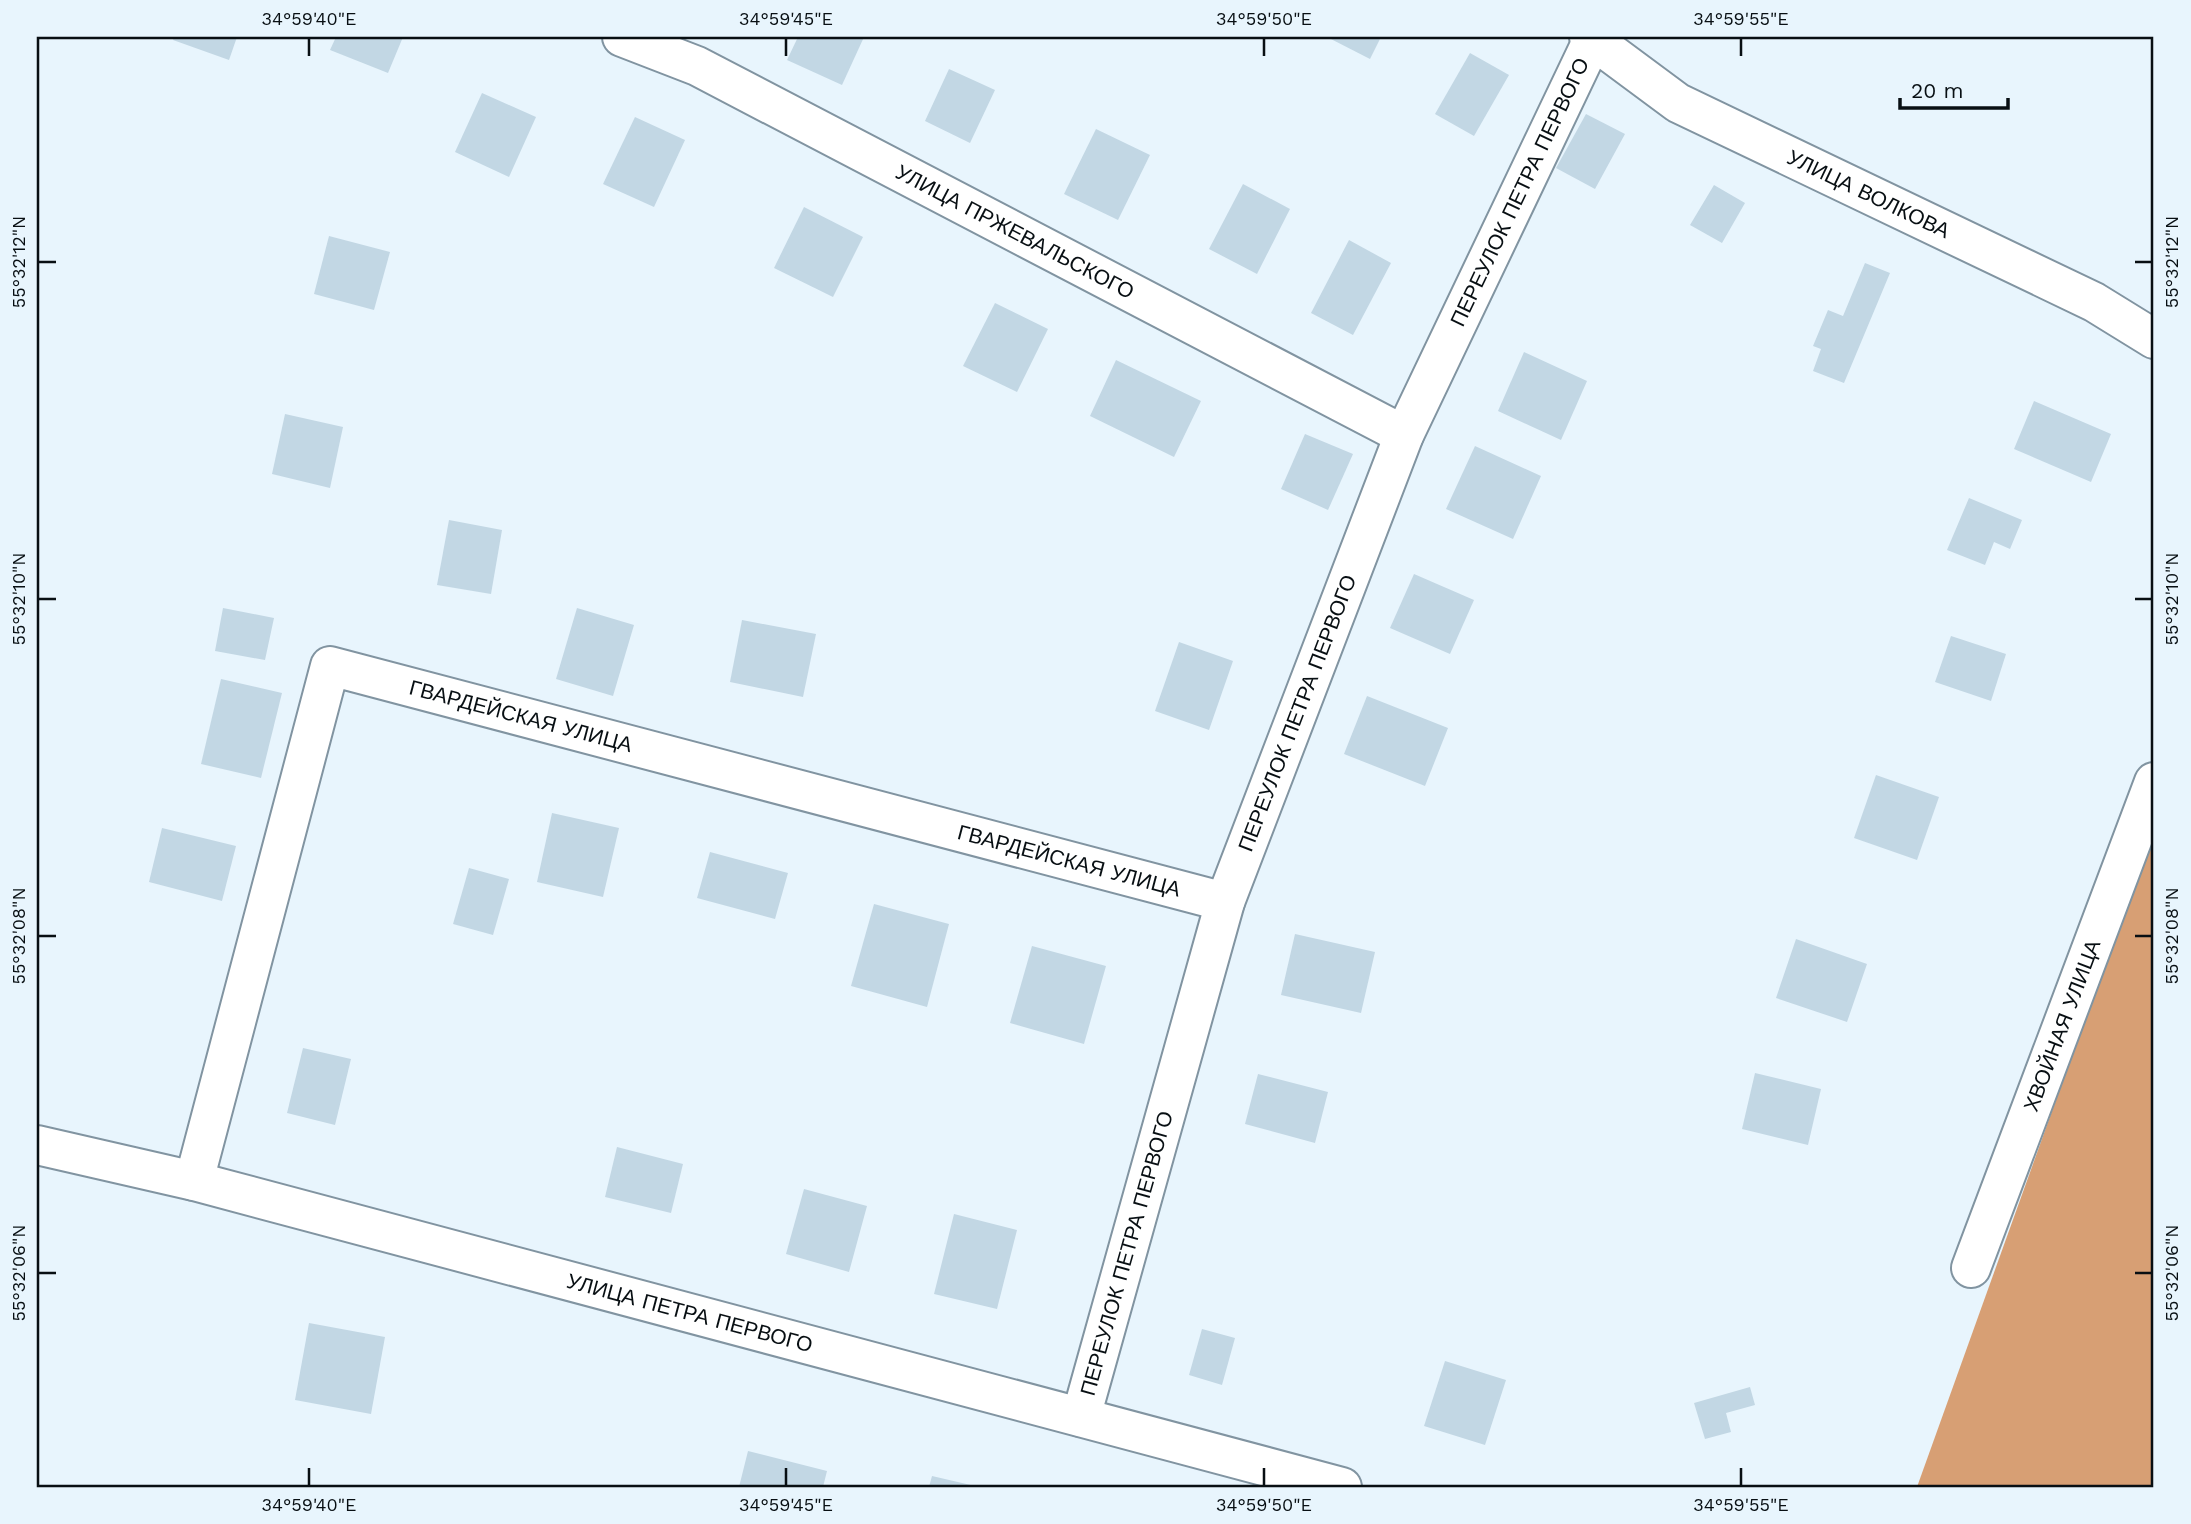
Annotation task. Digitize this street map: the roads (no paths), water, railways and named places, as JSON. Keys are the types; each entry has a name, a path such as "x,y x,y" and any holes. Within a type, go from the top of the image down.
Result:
{"street":[{"name":"УЛИЦА ПРЖЕВАЛЬСКОГО","path":"622,37 697,66 1404,435"},
{"name":"ПЕРЕУЛОК ПЕТРА ПЕРВОГО","path":"1081,1417 1225,902 1404,435 1592,38"},
{"name":"УЛИЦА ВОЛКОВА","path":"1592,38 1678,103 2094,302 2154,339"},
{"name":"ГВАРДЕЙСКАЯ УЛИЦА","path":"194,1181 330,666 1225,902"},
{"name":"ХВОЙНАЯ УЛИЦА","path":"1971,1268 2154,782"},
{"name":"УЛИЦА ПЕТРА ПЕРВОГО","path":"37,1145 194,1181 1342,1487"}]}
